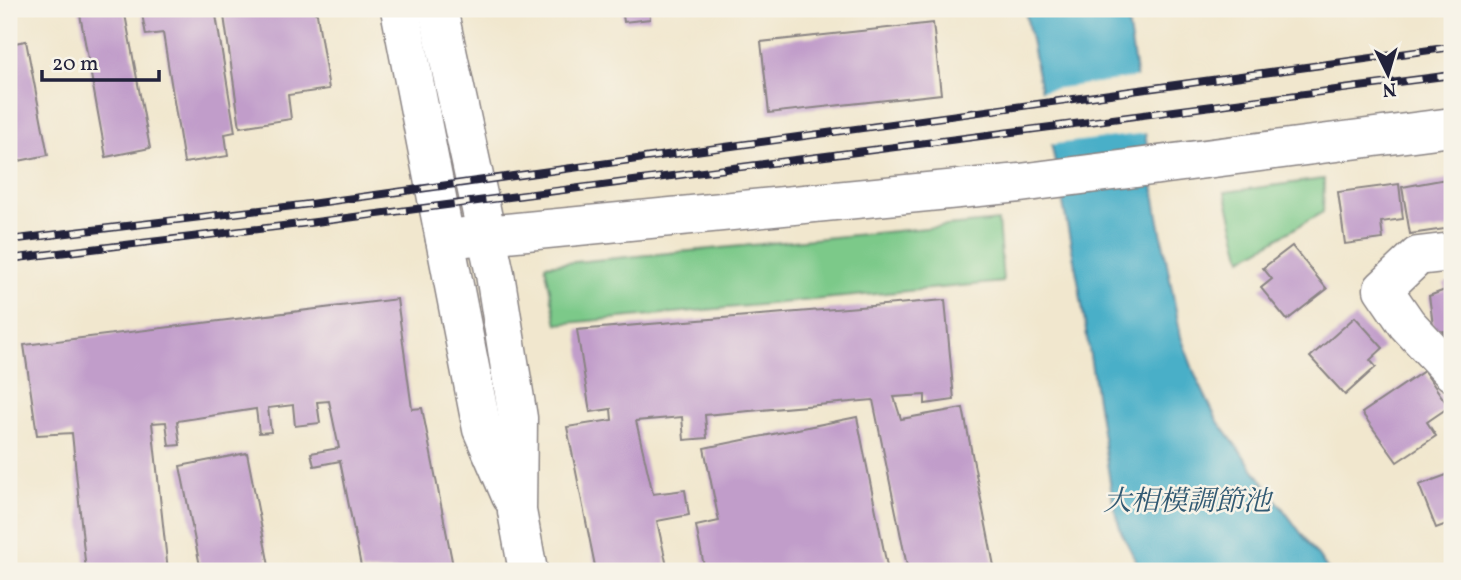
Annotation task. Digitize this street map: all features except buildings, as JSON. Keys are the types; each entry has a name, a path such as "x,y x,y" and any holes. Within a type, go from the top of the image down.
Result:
{"street":[{"path":"400,9 482,429 517,511"},
{"path":"438,9 486,237 518,418 517,511 528,571"},
{"path":"445,239 1020,183 1452,127"},
{"path":"1452,251 1418,256 1383,289 1407,324 1452,372"}],"green space":[{"path":"1324,179 1323,212 1242,259 1225,192"},
{"path":"998,221 1003,282 557,324 545,265"}],"water":[{"name":"大相模調節池","path":"1025,9 1126,9 1157,211 1181,337 1196,377 1217,420 1329,571 1141,571 1121,531 1114,507 1078,280"}],"pier":[{"path":"1140,77 1148,133 1047,145 1037,91"}],"railway":[{"path":"9,240 310,204 1452,47"},
{"path":"9,259 308,223 1452,75"}]}
